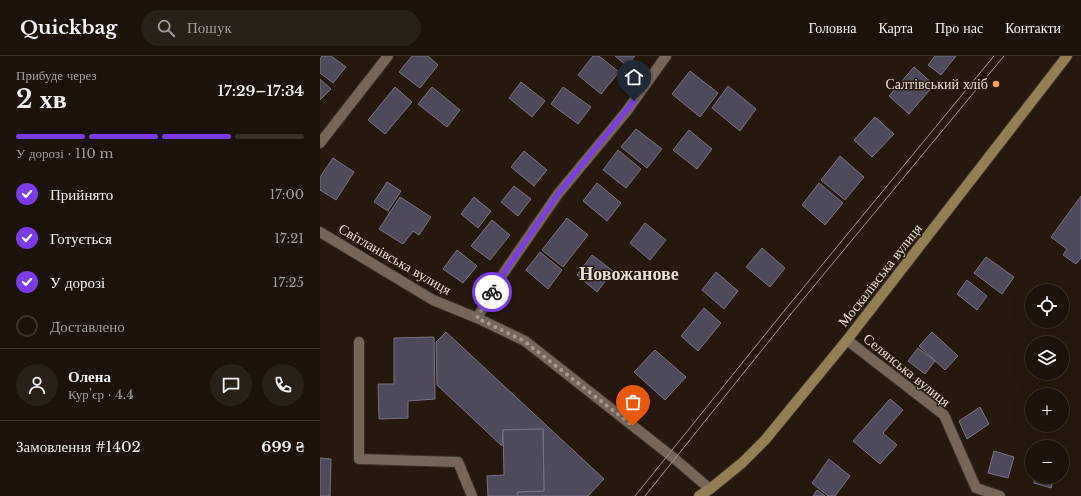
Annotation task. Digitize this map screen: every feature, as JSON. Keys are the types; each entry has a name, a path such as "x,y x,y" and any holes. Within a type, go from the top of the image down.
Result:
{"street":[{"path":"320,143 388,56"},
{"path":"477,318 503,274 558,194 626,112 666,56"},
{"name":"Москалівська вулиця","path":"699,496 742,463 765,440 848,340 1068,56"},
{"name":"Світланівська вулиця","path":"320,232 432,300 477,318 524,341 675,459 710,489"},
{"name":"Селянська вулиця","path":"848,340 944,415 975,492 1000,496"},
{"path":"359,342 359,459 458,462 472,496"}],"building":[{"path":"322,56 331,56 346,67 333,83 320,73 320,59"},
{"path":"412,56 428,56 438,65 420,88 399,72"},
{"path":"593,56 599,56 619,72 601,94 578,75"},
{"path":"615,56 635,56 627,66"},
{"path":"935,56 956,56 941,75 928,65"},
{"path":"914,67 934,85 909,114 889,96"},
{"path":"690,71 718,93 700,117 672,94"},
{"path":"320,79 331,89 320,100"},
{"path":"521,82 545,101 532,117 509,98"},
{"path":"728,86 756,109 740,131 712,108"},
{"path":"395,87 412,102 385,134 368,120"},
{"path":"432,87 460,110 447,127 418,104"},
{"path":"563,87 591,107 578,124 551,104"},
{"path":"875,117 894,134 872,157 854,140"},
{"path":"636,129 662,149 647,168 621,147"},
{"path":"689,130 712,149 697,169 673,150"},
{"path":"618,150 641,169 626,188 603,170"},
{"path":"524,151 547,170 534,186 511,167"},
{"path":"840,156 864,177 845,200 821,180"},
{"path":"333,158 354,172 336,200 320,190 320,177"},
{"path":"387,182 401,191 388,211 374,202"},
{"path":"597,183 621,203 607,221 583,201"},
{"path":"819,183 843,203 825,225 802,205"},
{"path":"514,186 531,199 518,216 501,202"},
{"path":"1081,196 1081,258 1076,264 1063,255 1067,249 1051,237"},
{"path":"400,197 431,217 419,235 413,231 403,244 379,229"},
{"path":"474,197 491,211 478,228 461,214"},
{"path":"567,218 588,235 563,267 542,250"},
{"path":"492,220 510,235 490,260 471,246"},
{"path":"645,223 666,240 650,260 630,243"},
{"path":"762,248 785,268 770,287 746,267"},
{"path":"457,250 477,266 463,283 443,269"},
{"path":"540,252 562,270 548,289 526,270"},
{"path":"592,255 613,271 597,292 577,275"},
{"path":"986,257 1014,277 1002,294 974,273"},
{"path":"716,272 738,291 724,309 702,290"},
{"path":"967,280 987,296 977,310 957,294"},
{"path":"704,308 721,323 698,351 681,336"},
{"path":"446,332 604,479 588,496 518,496 517,492 544,491 543,429 503,430 502,446 437,385 436,342"},
{"path":"932,332 958,356 945,370 919,346"},
{"path":"434,337 435,399 408,401 408,418 379,419 378,384 394,384 394,338"},
{"path":"918,348 935,361 925,374 908,361"},
{"path":"655,350 686,377 665,400 634,372"},
{"path":"890,399 903,410 883,433 897,445 880,464 853,441"},
{"path":"980,407 989,424 967,439 959,421"},
{"path":"543,429 544,491 517,492 518,496 488,496 487,476 504,475 503,430"},
{"path":"994,451 1014,457 1008,478 988,473"},
{"path":"320,458 331,459 330,496 320,496"},
{"path":"829,459 850,476 835,496 828,496 812,483"},
{"path":"1037,484 1052,484 1051,488"},
{"path":"817,490 825,496 813,496"}],"tram line":[{"path":"635,496 780,316 994,56"},
{"path":"645,496 786,320 1004,56"}],"way so far":[{"path":"492,292 477,318 524,341 633,426"}],"place":[{"name":"Салтівський хліб","path":"996,84"}],"district":[{"name":"Новожанове","path":"629,274"}],"route":[{"path":"492,292 558,194 634,101"}]}
